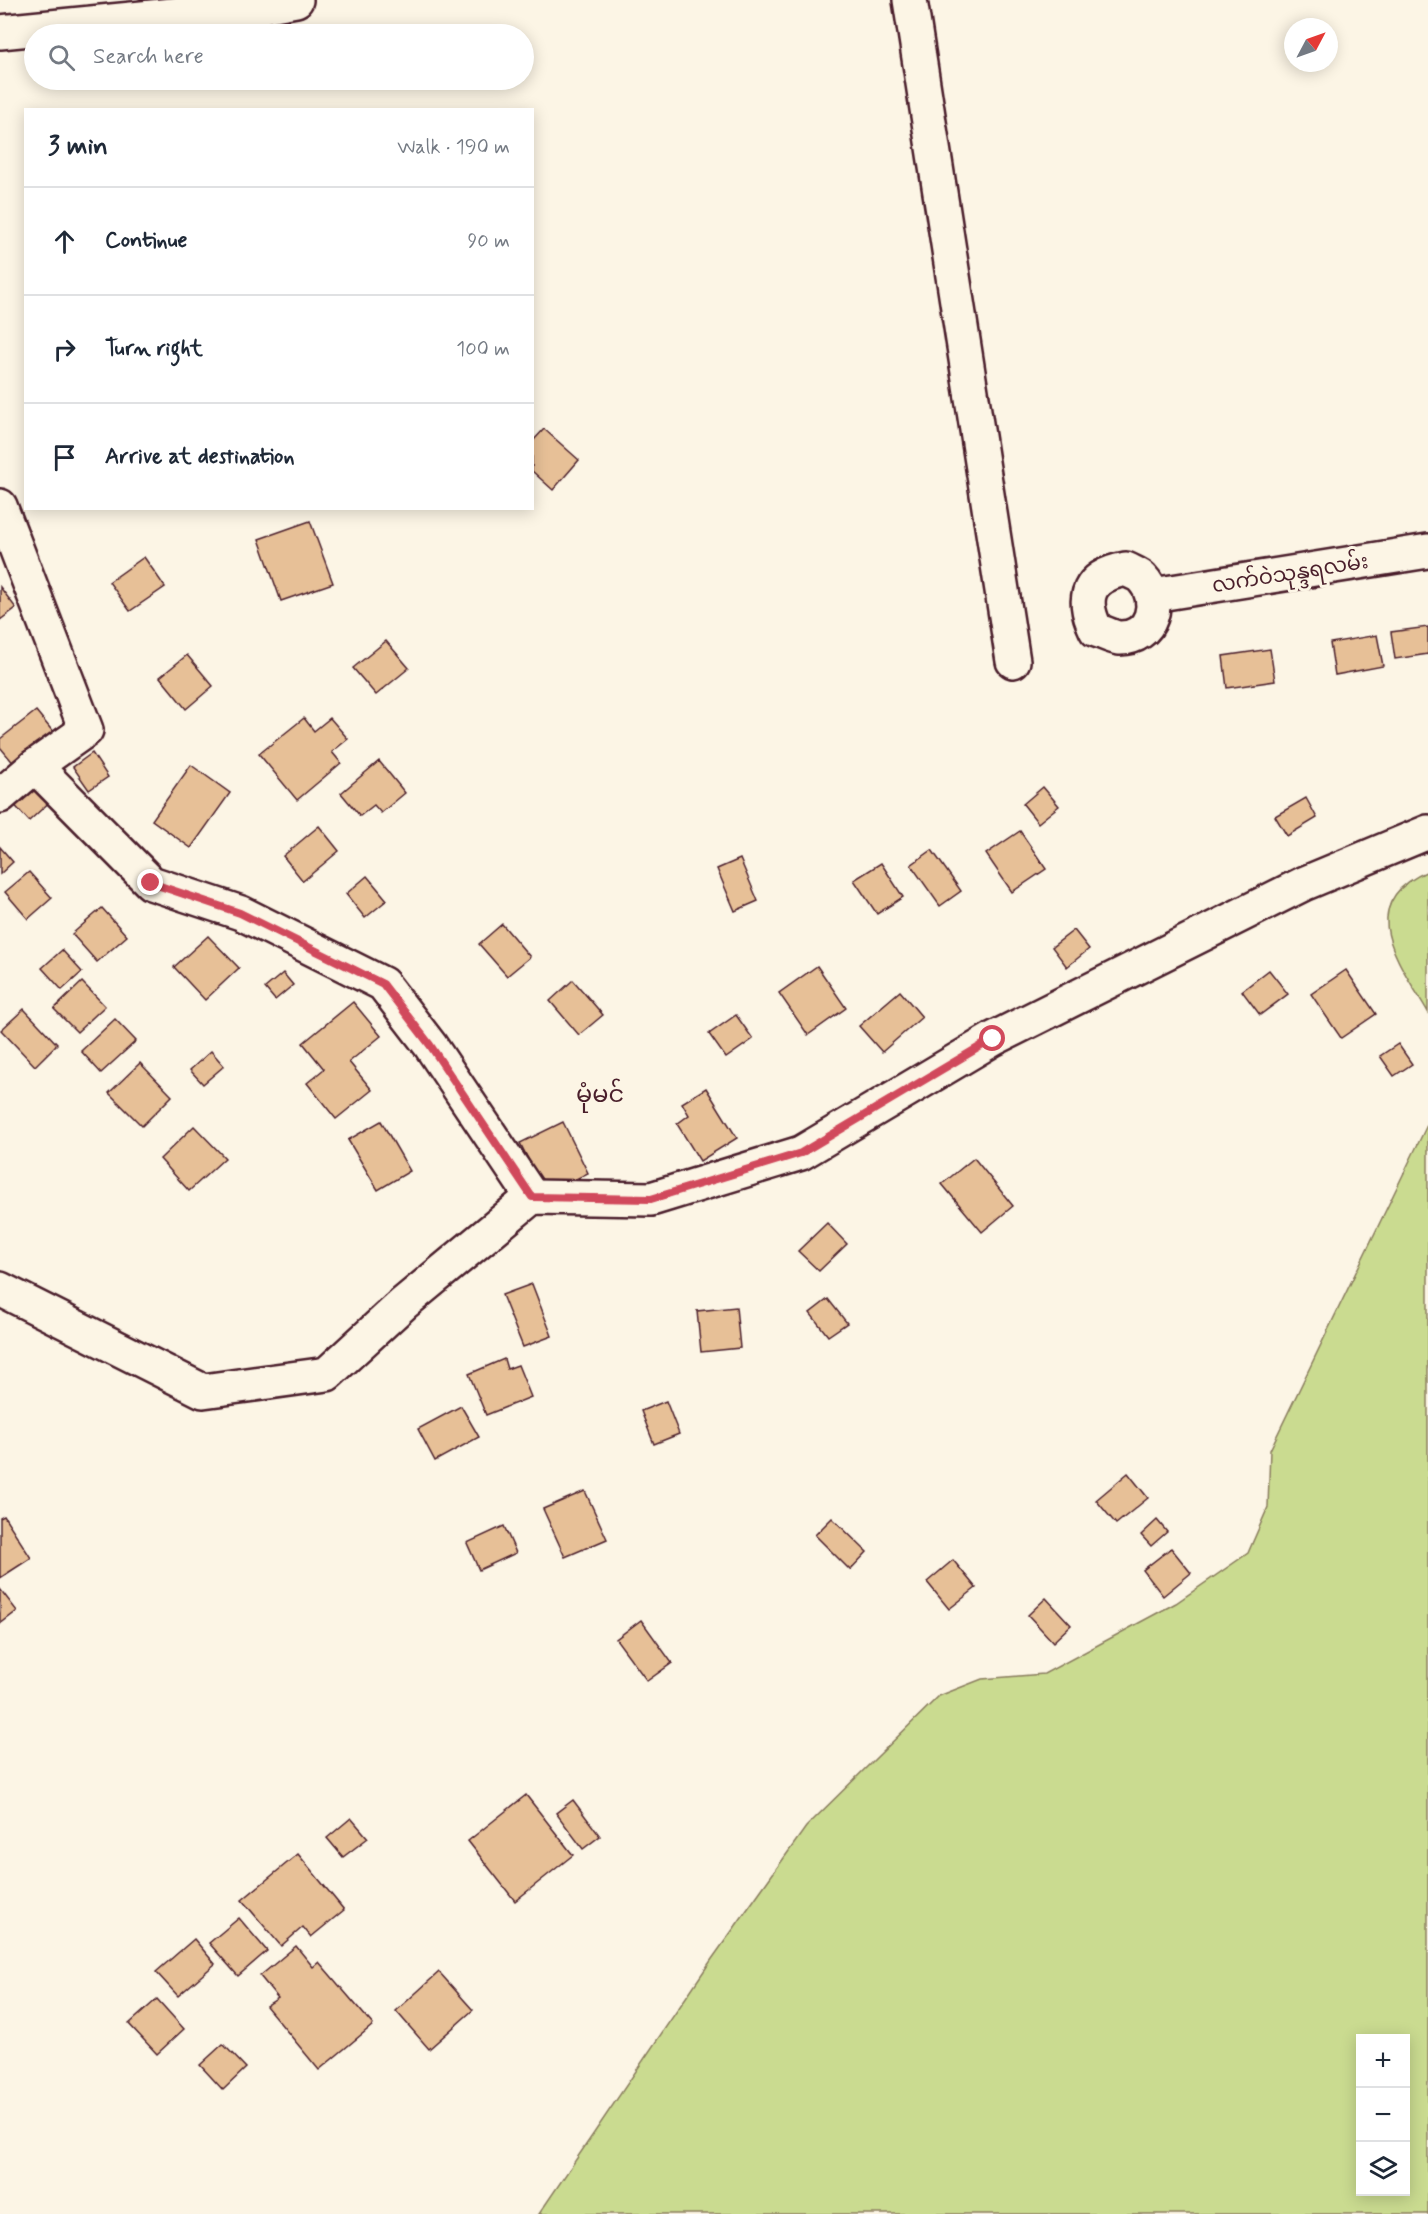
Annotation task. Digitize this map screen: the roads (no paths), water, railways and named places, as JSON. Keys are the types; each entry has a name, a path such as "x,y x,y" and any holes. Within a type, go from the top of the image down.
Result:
{"street":[{"path":"81,24 263,6 296,0"},
{"path":"910,0 1013,661"},
{"path":"0,32 24,30"},
{"path":"0,506 86,730 35,766 0,796"},
{"name":"လက်ဝဲသုန္ဒရလမ်း","path":"1153,594 1428,551"},
{"path":"35,766 151,883 240,913 383,984 430,1045 532,1197"},
{"path":"0,1289 203,1391 327,1374 403,1304 532,1197 651,1199 801,1153 993,1039 1303,884 1428,832"}],"district":[{"name":"မုံမင်","path":"600,1094"}]}
